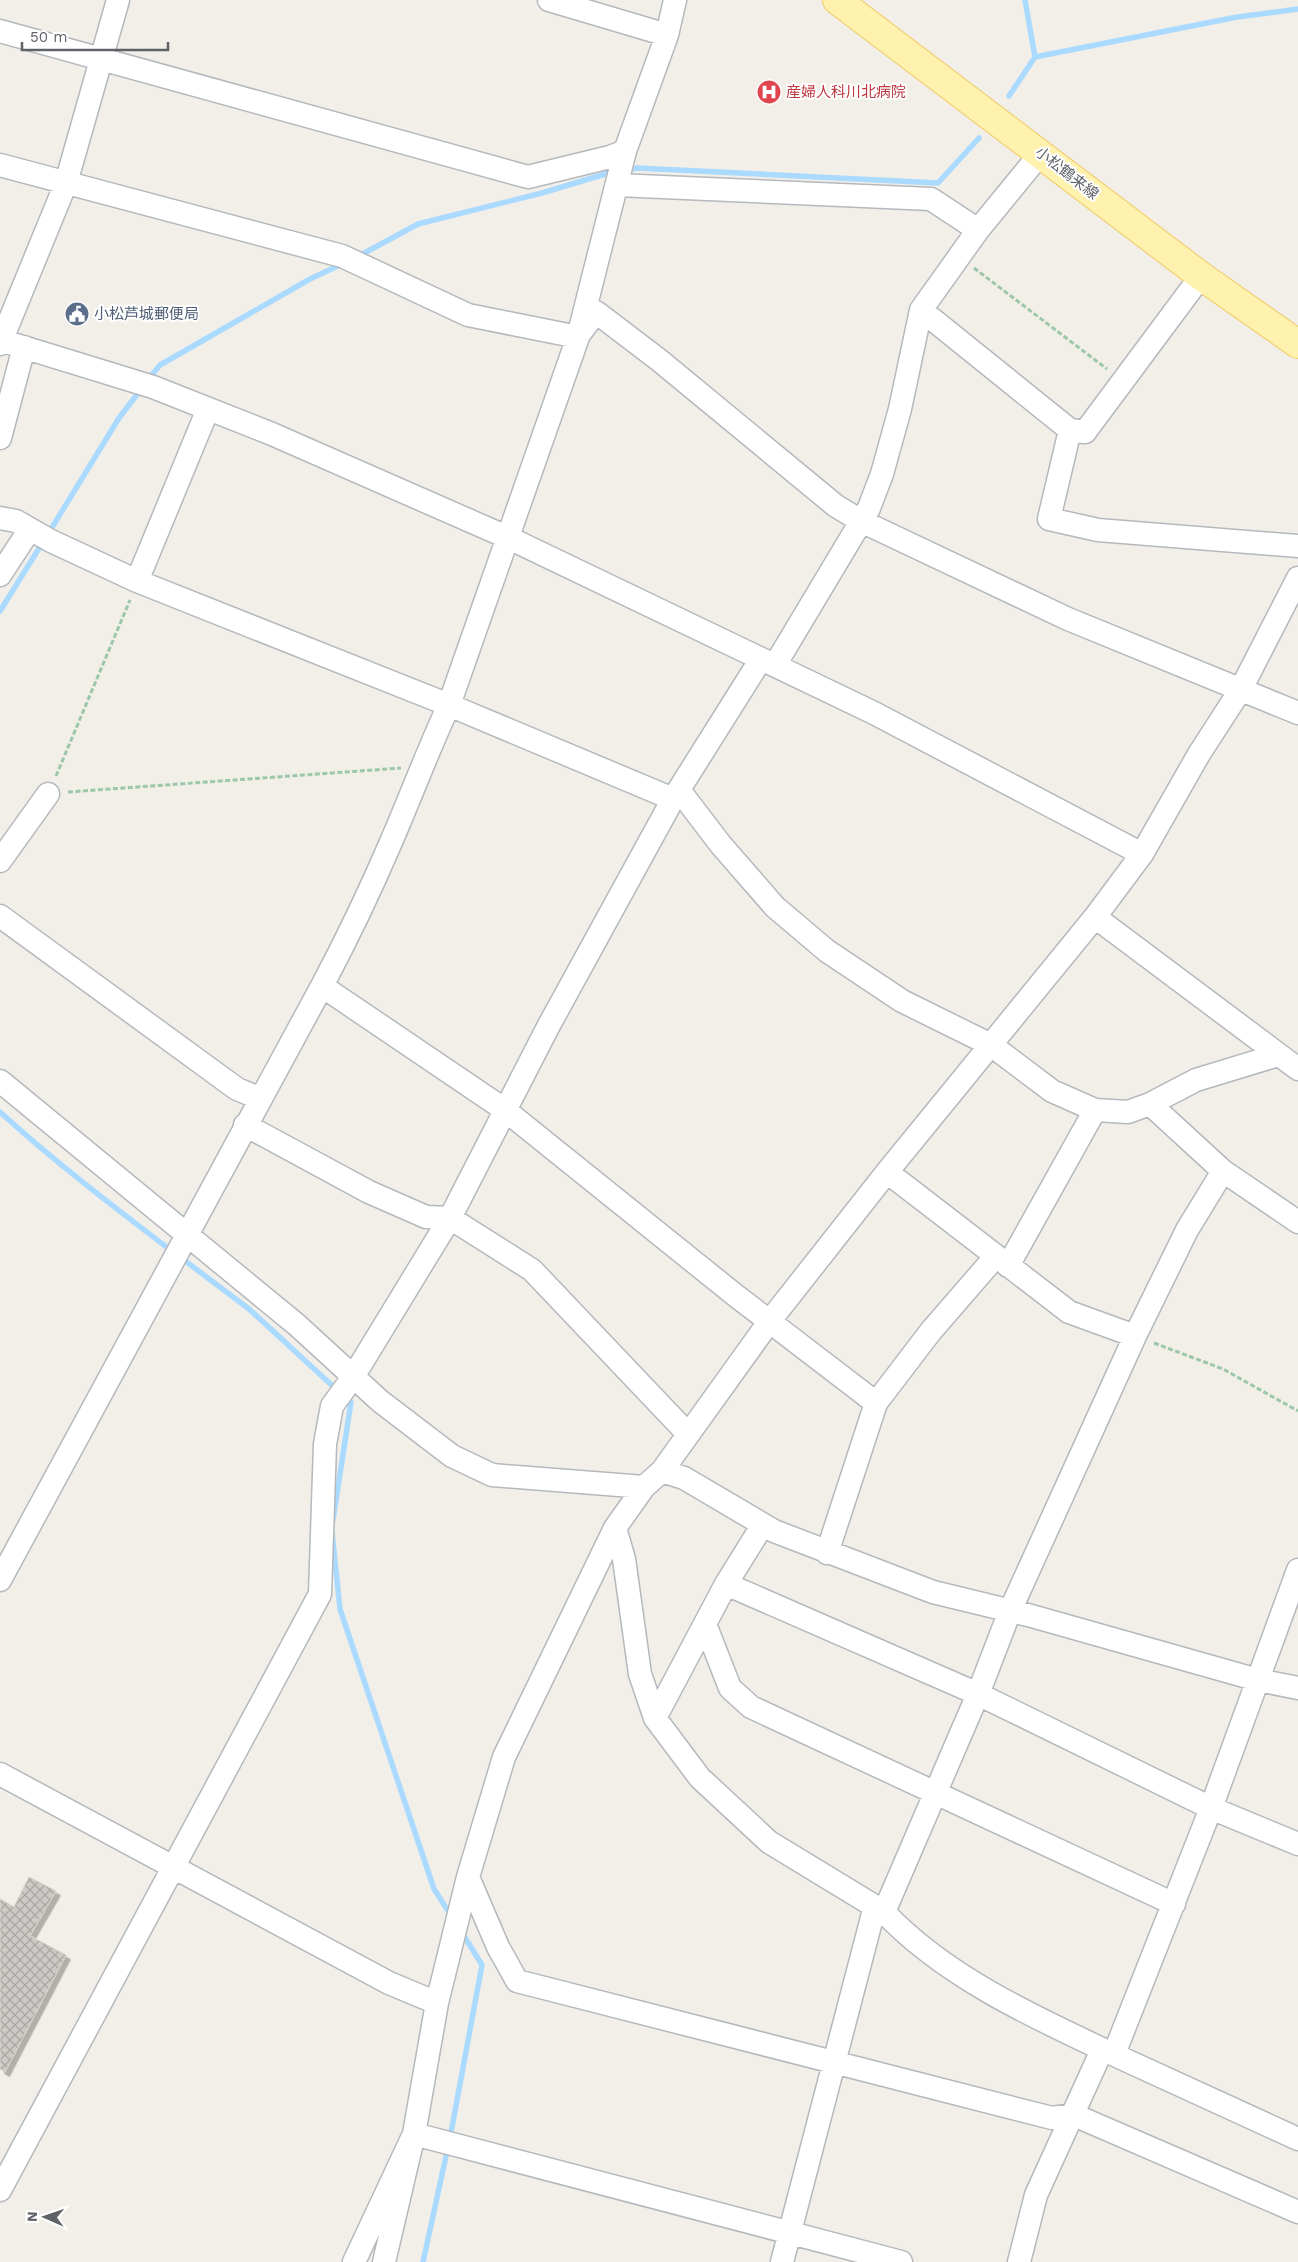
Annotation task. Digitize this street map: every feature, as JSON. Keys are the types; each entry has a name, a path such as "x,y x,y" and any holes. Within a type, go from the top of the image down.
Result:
{"main road":[{"name":"小松鶴来線","path":"838,0 1200,276 1298,344"}],"street":[{"path":"118,0 66,183 0,342 24,347 153,387 272,434 509,538 874,713 1142,854"},
{"path":"549,0 667,35"},
{"path":"0,1580 354,925 449,705 476,624 509,538 578,336 621,169 667,35 675,0"},
{"path":"0,31 528,177 610,157 621,169 931,199 978,230"},
{"path":"0,2190 320,1594 325,1444 332,1406 450,1218 505,1110 676,794 768,662 861,521 882,474 900,409 921,310 978,230 1041,153"},
{"path":"0,165 342,256 468,315 578,336"},
{"path":"921,310 1070,430 1085,432 1200,276"},
{"path":"578,336 596,312 659,360 836,506 861,521 1068,619 1298,713"},
{"path":"0,438 24,347"},
{"path":"138,581 208,409"},
{"path":"1070,430 1049,519 1098,530 1298,546"},
{"path":"0,518 16,521 39,534 138,581 676,794 776,907 827,951 902,1001 991,1045 1052,1091 1095,1110 1128,1112 1150,1104 1196,1080 1278,1055"},
{"path":"0,576 39,534"},
{"path":"384,2262 421,2136 437,2003 468,1877 504,1757 615,1528 644,1487 662,1471 687,1433 769,1322 887,1172 1095,917 1142,854 1199,754 1241,689 1298,578"},
{"path":"0,861 48,794"},
{"path":"0,916 237,1089 259,1098"},
{"path":"1095,917 1298,1069"},
{"path":"322,986 505,1110 769,1322 876,1403"},
{"path":"0,1081 184,1240 297,1325 350,1380 452,1456 492,1475 644,1487"},
{"path":"1150,1104 1223,1170 1298,1222"},
{"path":"827,1554 876,1403 931,1331 1002,1261 1095,1110"},
{"path":"245,1125 369,1192 426,1216 450,1218 532,1270 687,1433"},
{"path":"782,2262 835,2063 879,1909 935,1793 978,1694 1010,1611 1135,1336 1187,1230 1223,1170"},
{"path":"887,1172 1069,1312 1135,1336"},
{"path":"662,1471 684,1478 762,1526 827,1554 933,1592 1010,1611 1258,1680 1298,1688"},
{"path":"654,1718 726,1584 762,1526"},
{"path":"615,1528 624,1559 640,1674 654,1718 700,1778 768,1842 879,1909 898,1928 980,1989 1108,2052 1298,2139"},
{"path":"1019,2262 1036,2195 1074,2115 1108,2052 1174,1904 1298,1570"},
{"path":"726,1584 978,1694 1211,1808 1298,1844"},
{"path":"705,1624 730,1688 751,1707 1174,1904"},
{"path":"0,1774 173,1869 388,1983 437,2003"},
{"path":"468,1877 498,1947 517,1981 1052,2118 1074,2115 1298,2212"},
{"path":"421,2136 900,2262"},
{"path":"354,2262 421,2136"}],"path":[{"path":"959,256 1123,381"},
{"path":"138,581 48,794 422,766"},
{"path":"1135,1336 1222,1369 1298,1411"}],"building":[{"path":"29,1877 56,1891 30,1936 66,1955 5,2072 0,2069 0,1899 14,1907"}],"waterway":[{"path":"1025,0 1035,57"},
{"path":"1009,96 1035,57 1237,17 1298,9"},
{"path":"626,170 637,168 938,183 979,138"},
{"path":"357,257 418,224 542,193 615,171"},
{"path":"147,381 160,365 310,279 344,263"},
{"path":"48,534 119,418 142,388"},
{"path":"0,611 43,542"},
{"path":"0,1112 63,1166 173,1252"},
{"path":"180,1257 249,1309 337,1390"},
{"path":"333,1520 351,1402 344,1396"},
{"path":"332,1532 340,1609 434,1889 452,1917"},
{"path":"450,2138 482,1965 461,1931"},
{"path":"423,2262 448,2147"}],"place":[{"name":"産婦人科川北病院","path":"769,92"},
{"name":"小松芦城郵便局","path":"77,314"}]}
